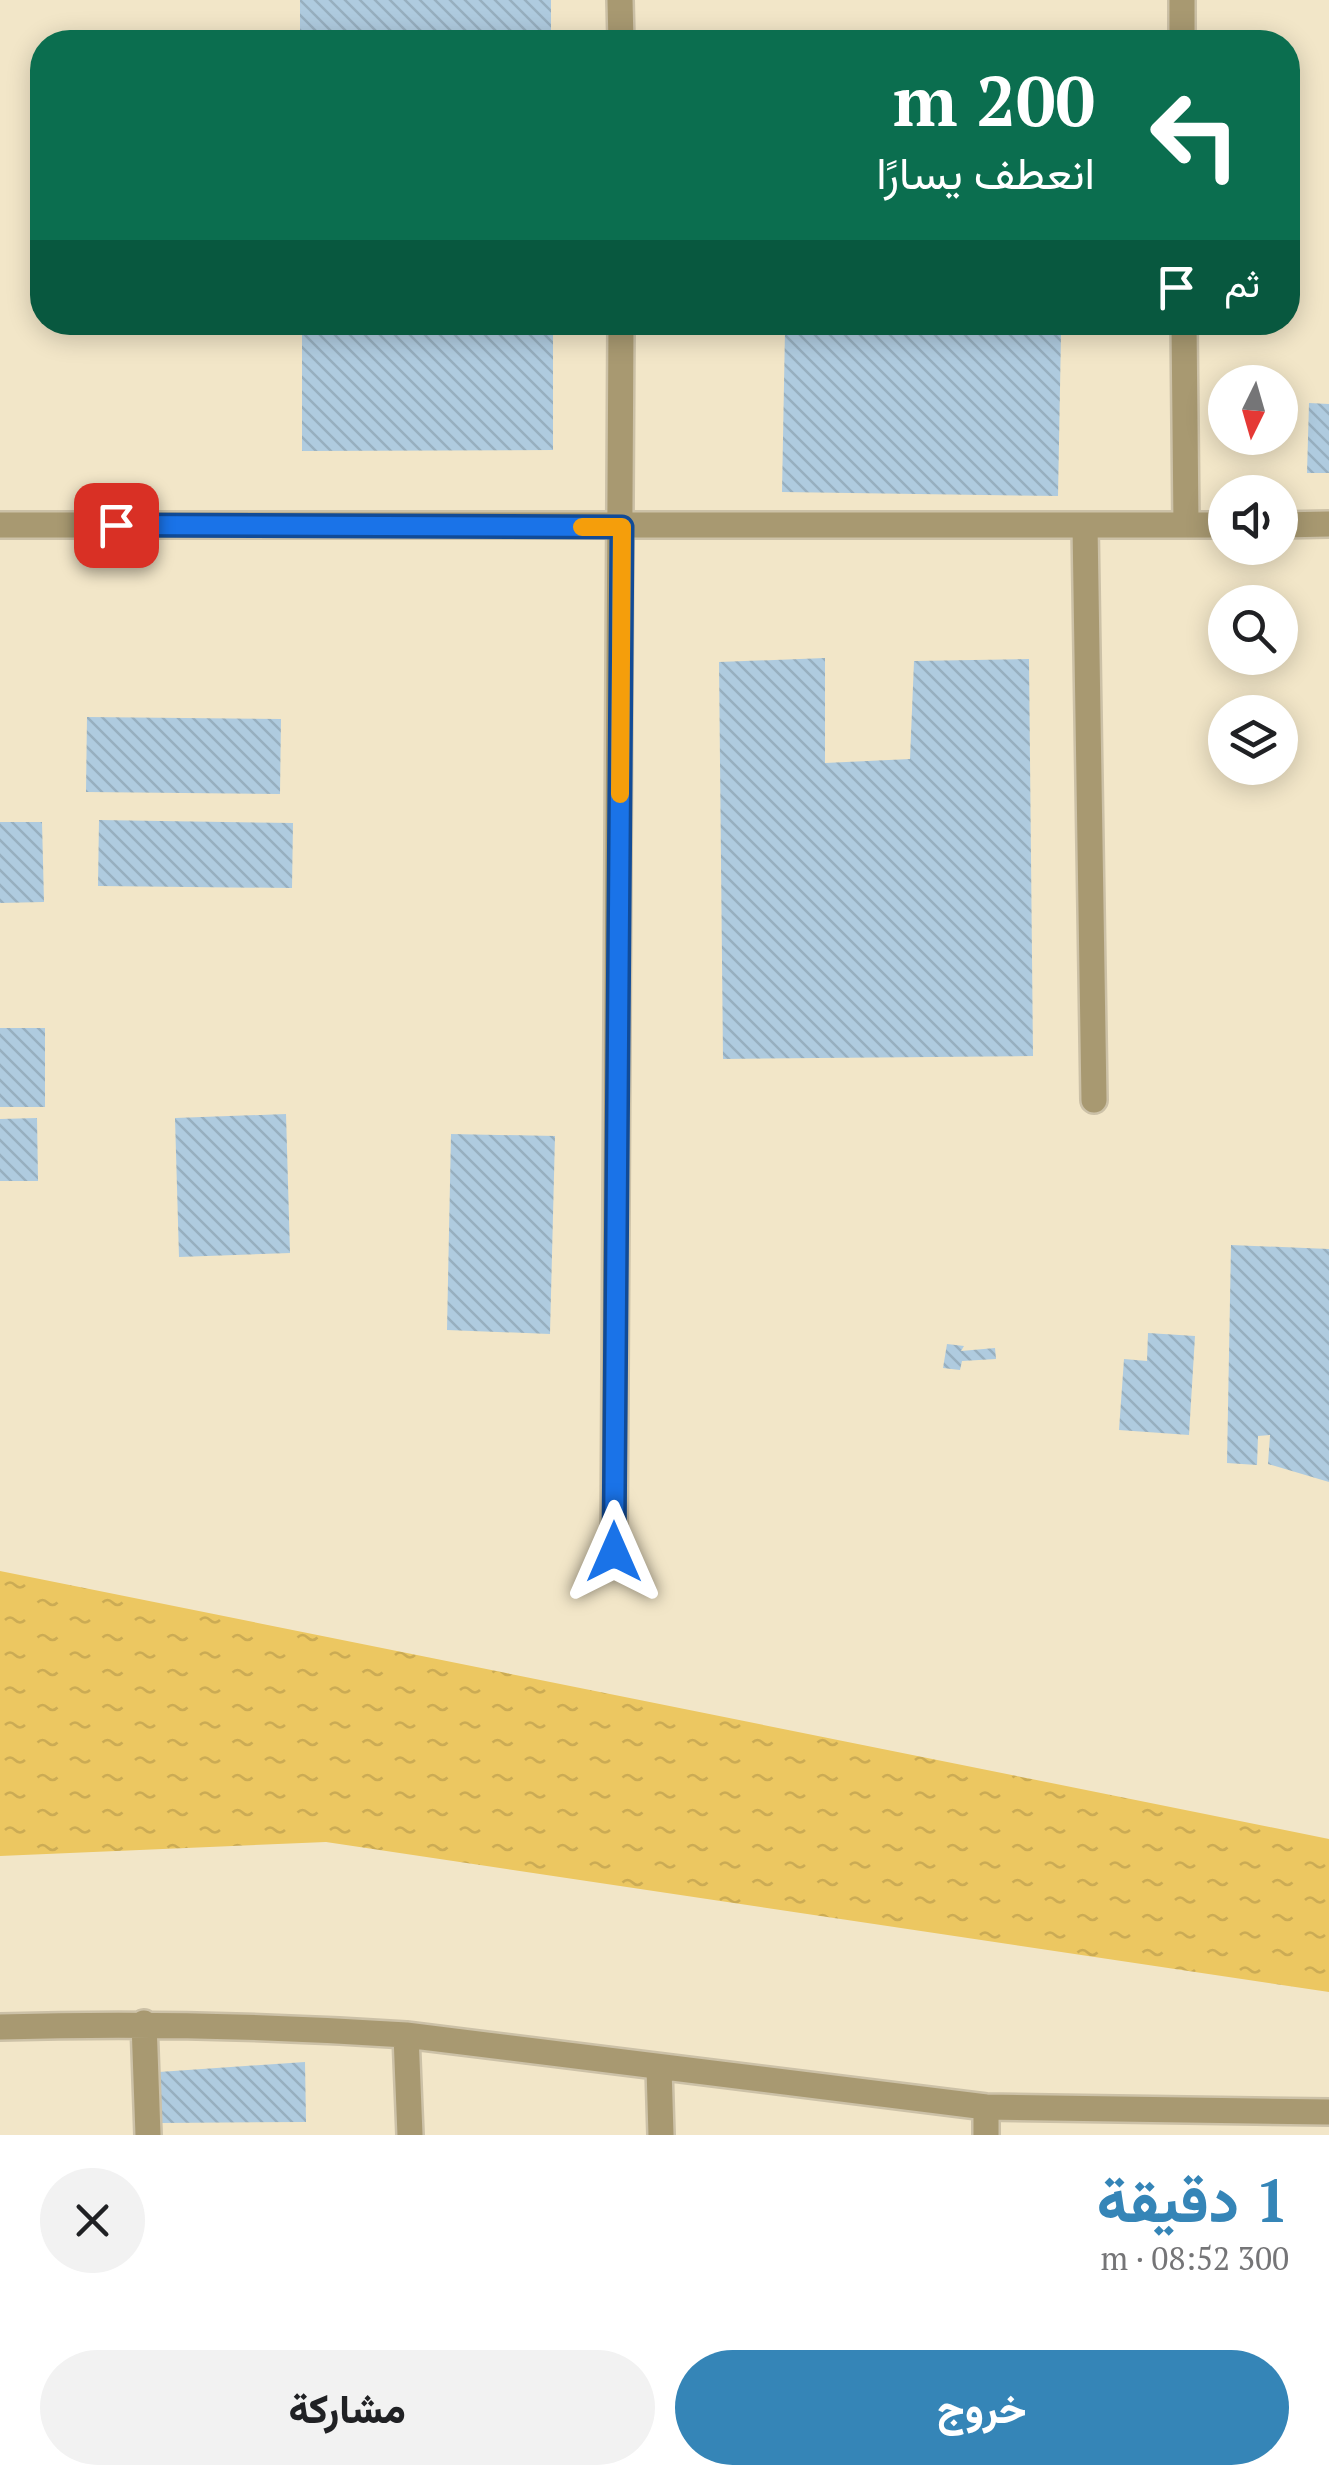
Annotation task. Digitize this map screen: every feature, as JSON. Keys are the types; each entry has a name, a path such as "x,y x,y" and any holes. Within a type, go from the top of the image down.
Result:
{"street":[{"path":"620,0 620,30"},
{"path":"1182,0 1182,30"},
{"path":"614,1552 621,335"},
{"path":"1184,335 1186,525"},
{"path":"0,524 1208,525"},
{"path":"1298,524 1329,524"},
{"path":"1085,525 1094,1100"},
{"path":"144,2023 148,2135"},
{"path":"0,2027 144,2023 406,2035 986,2108 1324,2119"},
{"path":"406,2035 410,2135"},
{"path":"659,2068 662,2135"},
{"path":"986,2108 986,2135"}],"water":[{"path":"0,1571 1329,1839 1329,1992 326,1842 0,1856"}],"building":[{"path":"300,0 551,0 551,30 300,30"},
{"path":"302,335 553,335 553,450 302,451"},
{"path":"785,335 1061,335 1058,496 782,492"},
{"path":"1309,403 1329,404 1329,473 1307,473"},
{"path":"825,658 825,763 910,759 914,661 1029,659 1033,1056 723,1059 719,662"},
{"path":"87,717 281,719 280,794 86,792"},
{"path":"99,820 293,823 292,888 98,886"},
{"path":"0,822 42,822 44,902 0,903"},
{"path":"0,1028 45,1028 45,1107 0,1107"},
{"path":"286,1114 290,1253 179,1257 175,1118"},
{"path":"37,1118 38,1181 0,1181 0,1119"},
{"path":"451,1134 555,1136 550,1334 447,1330"},
{"path":"1231,1245 1329,1249 1329,1482 1268,1464 1270,1435 1258,1436 1257,1465 1227,1463"},
{"path":"1148,1333 1195,1336 1189,1435 1119,1430 1124,1359 1147,1361"},
{"path":"947,1344 964,1346 961,1351 995,1348 996,1359 962,1361 960,1370 943,1368"},
{"path":"305,2062 306,2122 161,2123 159,2072"}],"slow traffic":[{"path":"582,527 622,527 620,794"}],"route":[{"path":"116,525 622,527 614,1552"}]}
